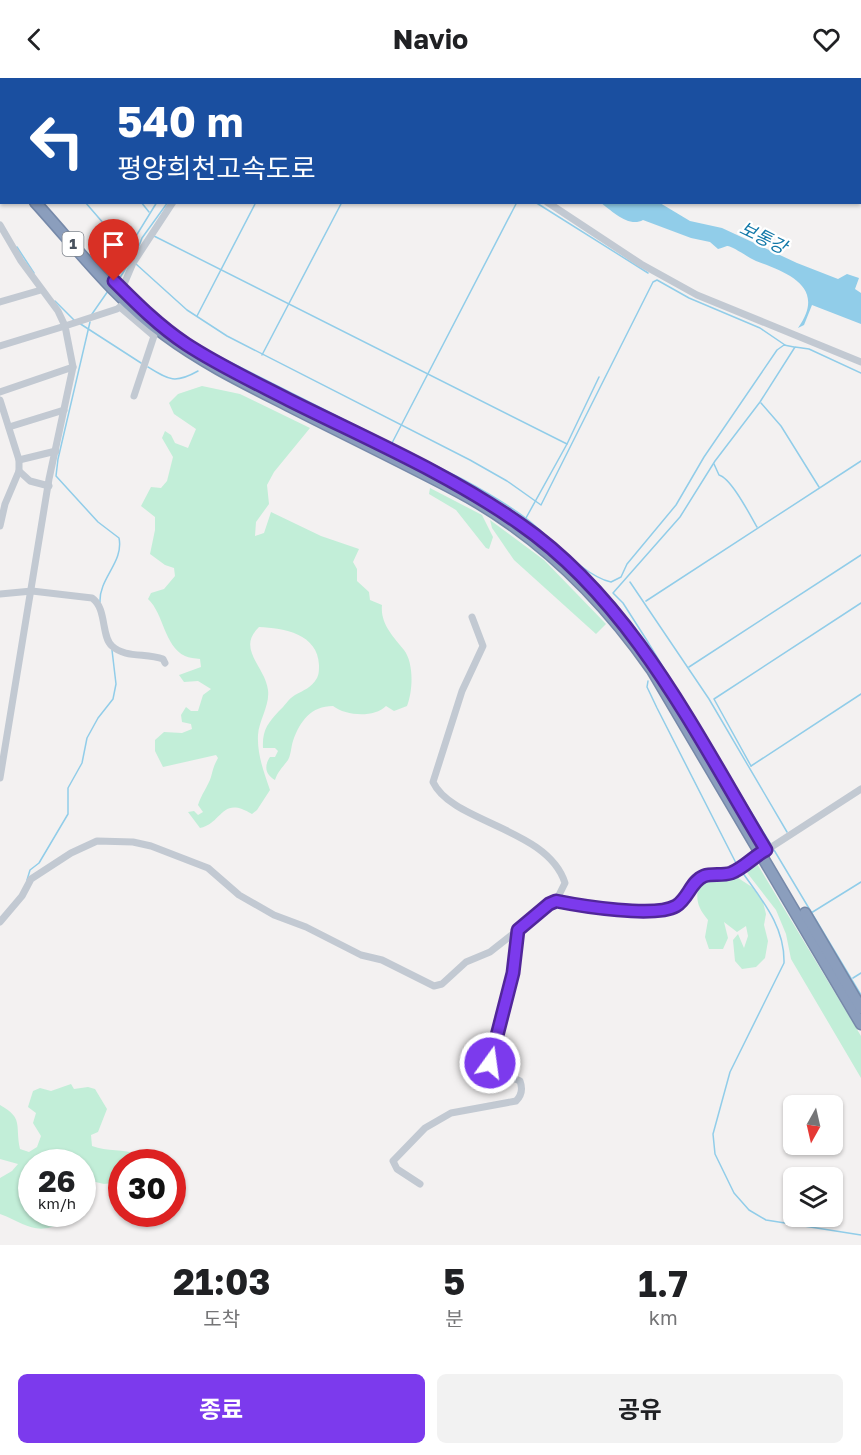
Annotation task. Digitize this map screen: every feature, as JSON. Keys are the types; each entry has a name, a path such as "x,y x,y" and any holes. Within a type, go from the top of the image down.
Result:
{"highway":[{"name":"1","path":"37,204 116,286 166,329 219,364 474,493 522,525 597,591 626,624 669,689 764,851 861,1024"},
{"name":"1","path":"46,204 116,286 124,304 166,336 228,375 458,491 554,558 584,586 625,631 652,670 861,1008"}],"street":[{"path":"116,286 172,204"},
{"path":"550,204 641,264 697,295 861,362"},
{"path":"0,225 21,261 58,311 65,326 73,367 49,486 0,778"},
{"path":"0,302 41,290"},
{"path":"0,346 92,317 124,304 154,336 134,396"},
{"path":"0,392 73,367"},
{"path":"0,400 19,460 19,471 4,495 0,526"},
{"path":"9,427 64,410"},
{"path":"19,460 56,451"},
{"path":"19,471 30,481 49,486"},
{"path":"0,594 32,591 92,598 100,611 109,643 113,647 128,654 156,657 165,663"},
{"path":"472,617 483,646 462,691 433,782 441,792 462,808 510,832 547,856 565,883 556,901"},
{"path":"0,922 22,896 36,874 85,845 108,840 151,846 208,868 239,895 274,915 306,927 361,955 382,960 435,986 442,984 466,962 490,952 549,904 556,901 614,909 661,911 678,906 689,895 697,880 704,876 733,872 861,789"},
{"path":"420,1184 397,1169 393,1161 425,1128 451,1113 516,1101 519,1098 522,1090 520,1082 498,1071 490,1063 513,973 518,930"}],"green space":[{"path":"202,386 240,394 310,428 274,472 267,485 269,504 256,522 255,536 264,533 271,512 321,536 359,549 353,562 357,569 357,581 369,592 370,600 382,605 385,624 404,650 410,662 412,677 407,706 394,711 386,706 367,714 352,714 333,706 318,709 307,716 293,741 289,758 275,780 269,775 266,767 270,757 275,757 278,751 275,748 263,748 266,727 290,698 315,681 319,665 313,646 306,640 289,631 259,627 250,643 268,690 258,742 261,763 270,790 252,814 234,807 200,828 188,812 194,811 198,815 203,812 198,805 218,758 216,755 163,767 155,751 155,740 164,732 182,733 192,729 191,724 182,722 181,715 186,707 191,711 198,711 203,695 211,689 198,681 184,682 179,675 201,667 200,659 187,657 178,651 168,638 158,613 148,599 151,593 164,589 175,576 174,568 165,565 150,554 155,517 141,506 151,487 161,488 167,481 173,457 162,438 165,431 171,435 175,443 188,448 196,429 174,414 169,403 178,394"},
{"path":"430,488 482,515 493,537 489,549 456,510 429,494"},
{"path":"490,520 544,560 606,624 596,634 514,560 492,528"},
{"path":"756,862 861,1036 861,1078 791,959 786,934 776,910 745,870"},
{"path":"735,876 752,887 763,902 766,914 764,925 768,941 765,958 756,967 742,969 735,961 733,940 738,934 744,948 748,936 746,926 737,932 724,922 728,938 723,949 709,949 705,937 708,920 698,904 699,884 710,878"},
{"path":"71,1084 74,1089 88,1087 95,1089 107,1109 98,1132 91,1135 92,1146 108,1149 108,1184 96,1182 96,1149 34,1149 37,1147 41,1136 33,1123 36,1113 28,1107 33,1091 40,1088 51,1091"},
{"path":"0,1105 13,1114 17,1123 20,1149 18,1149 18,1164 0,1159"},
{"path":"18,1164 18,1222 0,1214 0,1178 12,1171"}],"water":[{"path":"602,204 662,204 690,221 722,228 797,263 838,279 847,274 859,278 855,289 861,293 861,324 812,305 804,325 798,328 806,314 808,302 806,292 791,277 729,246 718,249 710,242 691,238 643,220 632,222 615,214"}],"waterway":[{"path":"87,204 131,258"},
{"path":"143,204 149,212"},
{"path":"112,275 156,204"},
{"path":"137,251 142,238 167,204"},
{"path":"197,316 255,204"},
{"path":"262,355 341,204"},
{"path":"392,443 516,204"},
{"path":"538,204 648,273"},
{"path":"154,236 567,444"},
{"path":"17,247 34,273"},
{"path":"116,284 131,260"},
{"path":"136,264 187,310 227,336 470,460 507,481 541,505 653,282 657,280 689,298 760,328 785,345"},
{"path":"92,314 108,291"},
{"path":"55,301 75,321"},
{"path":"90,322 56,476 98,522 119,538 118,555 103,585 100,602"},
{"path":"79,323 141,363"},
{"path":"216,355 480,489 527,519 590,573 611,582 621,577 627,564 676,505 704,457 777,350 784,345 794,347"},
{"path":"770,843 646,639 623,603 613,593 680,517 715,461 760,402 795,347 809,349 861,373"},
{"path":"148,367 172,379 183,378 198,371"},
{"path":"526,518 567,444 599,377"},
{"path":"761,403 781,426 819,487"},
{"path":"646,601 861,461"},
{"path":"714,464 719,475 729,483 757,527"},
{"path":"689,667 861,555"},
{"path":"630,582 709,699 787,832"},
{"path":"751,766 714,699 861,603"},
{"path":"27,880 30,870 39,863 68,814 68,788 82,763 87,738 98,718 113,699 116,684 112,650"},
{"path":"648,681 647,687 657,708 737,865"},
{"path":"751,766 861,694"},
{"path":"774,850 861,995"},
{"path":"740,869 776,924 783,949 784,963 730,1072 713,1134 715,1154 734,1193 749,1210 766,1220 861,1235"},
{"path":"811,913 861,882"},
{"path":"853,978 861,973"}],"route":[{"path":"114,281 146,313 185,343 227,369 474,493 522,525 557,554 597,591 626,624 669,689 766,850 733,872 704,876 697,880 689,895 678,906 670,909 661,911 614,909 556,901 549,904 518,930 513,973 490,1063"}],"water label":[{"name":"보통강","path":"763,238"}]}
